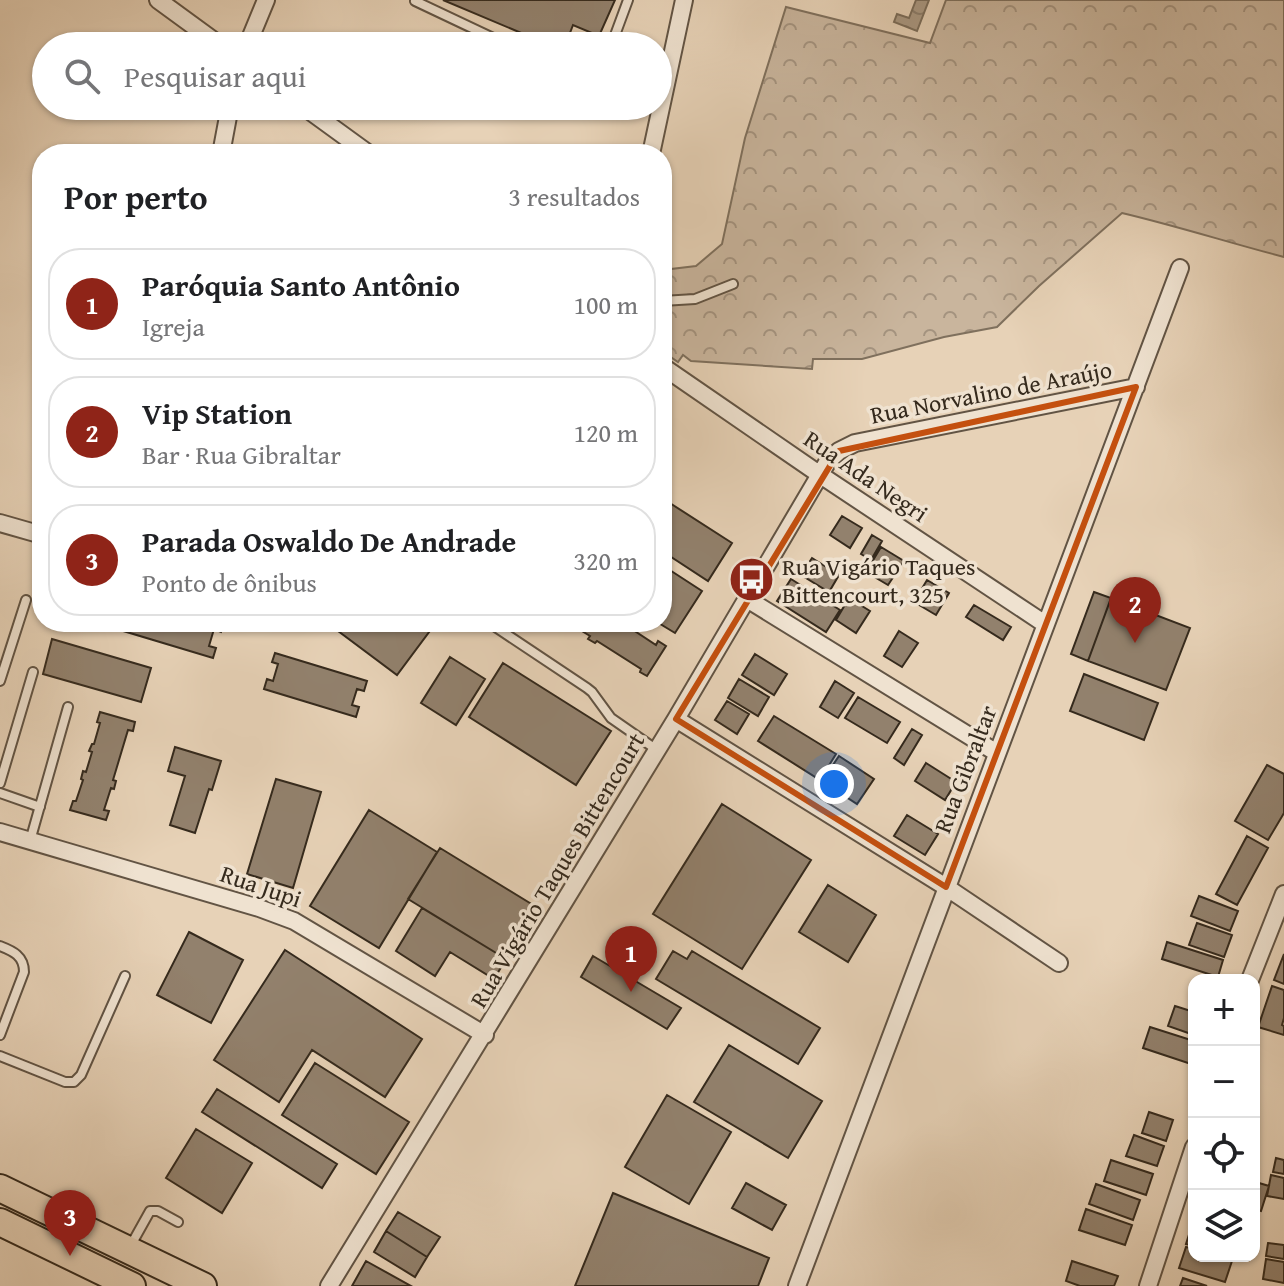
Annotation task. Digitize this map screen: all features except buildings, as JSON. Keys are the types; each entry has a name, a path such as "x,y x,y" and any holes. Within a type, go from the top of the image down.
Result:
{"main road":[{"path":"0,1188 203,1286"},
{"path":"0,1222 132,1286"}],"street":[{"path":"158,0 202,32"},
{"path":"253,32 266,0"},
{"path":"672,56 684,0"},
{"path":"223,144 227,120"},
{"path":"322,120 355,144"},
{"path":"653,144 658,120"},
{"name":"Rua Gibraltar","path":"797,1286 1180,268"},
{"name":"Rua Ada Negri","path":"672,373 1045,624"},
{"name":"Rua Norvalino de Araújo","path":"819,474 839,451 855,443 1136,387"},
{"name":"Rua Vigário Taques Bittencourt","path":"329,1286 658,750 819,474"},
{"path":"0,523 32,532"},
{"path":"747,599 997,753"},
{"path":"676,719 946,887 1059,963"},
{"name":"Rua Jupi","path":"0,832 294,921 485,1035"},
{"path":"1252,974 1284,894"},
{"path":"1148,1286 1188,1165"}],"lane":[{"path":"616,32 628,0"},
{"path":"415,1 480,32"},
{"path":"672,300 695,299 733,284"},
{"path":"0,681 26,600"},
{"path":"503,632 587,688 608,716 658,750"},
{"path":"0,783 33,672"},
{"path":"30,841 68,707"},
{"path":"0,793 40,807"},
{"path":"0,946 18,954 24,972 0,1035"},
{"path":"0,1056 65,1082 74,1082 81,1075 125,976"},
{"path":"128,1250 150,1211 158,1211 178,1222"}],"highlighted area":[{"path":"1136,387 946,887 676,719 839,451"}],"green space":[{"path":"946,0 1284,0 1284,257 1122,213 997,327 944,337 862,359 813,359 812,369 691,361 683,355 678,362 672,358 672,269 696,266 722,244 745,138 786,7 930,43"}],"water":[{"path":"916,0 929,0 917,31 894,22 897,14 909,18"}],"place":[{"name":"Rua Vigário Taques Bittencourt, 325","path":"751,580"},
{"name":"Vip Station","path":"1135,643"},
{"name":"Paróquia Santo Antônio","path":"631,992"},
{"name":"Parada Oswaldo De Andrade","path":"70,1256"}]}
